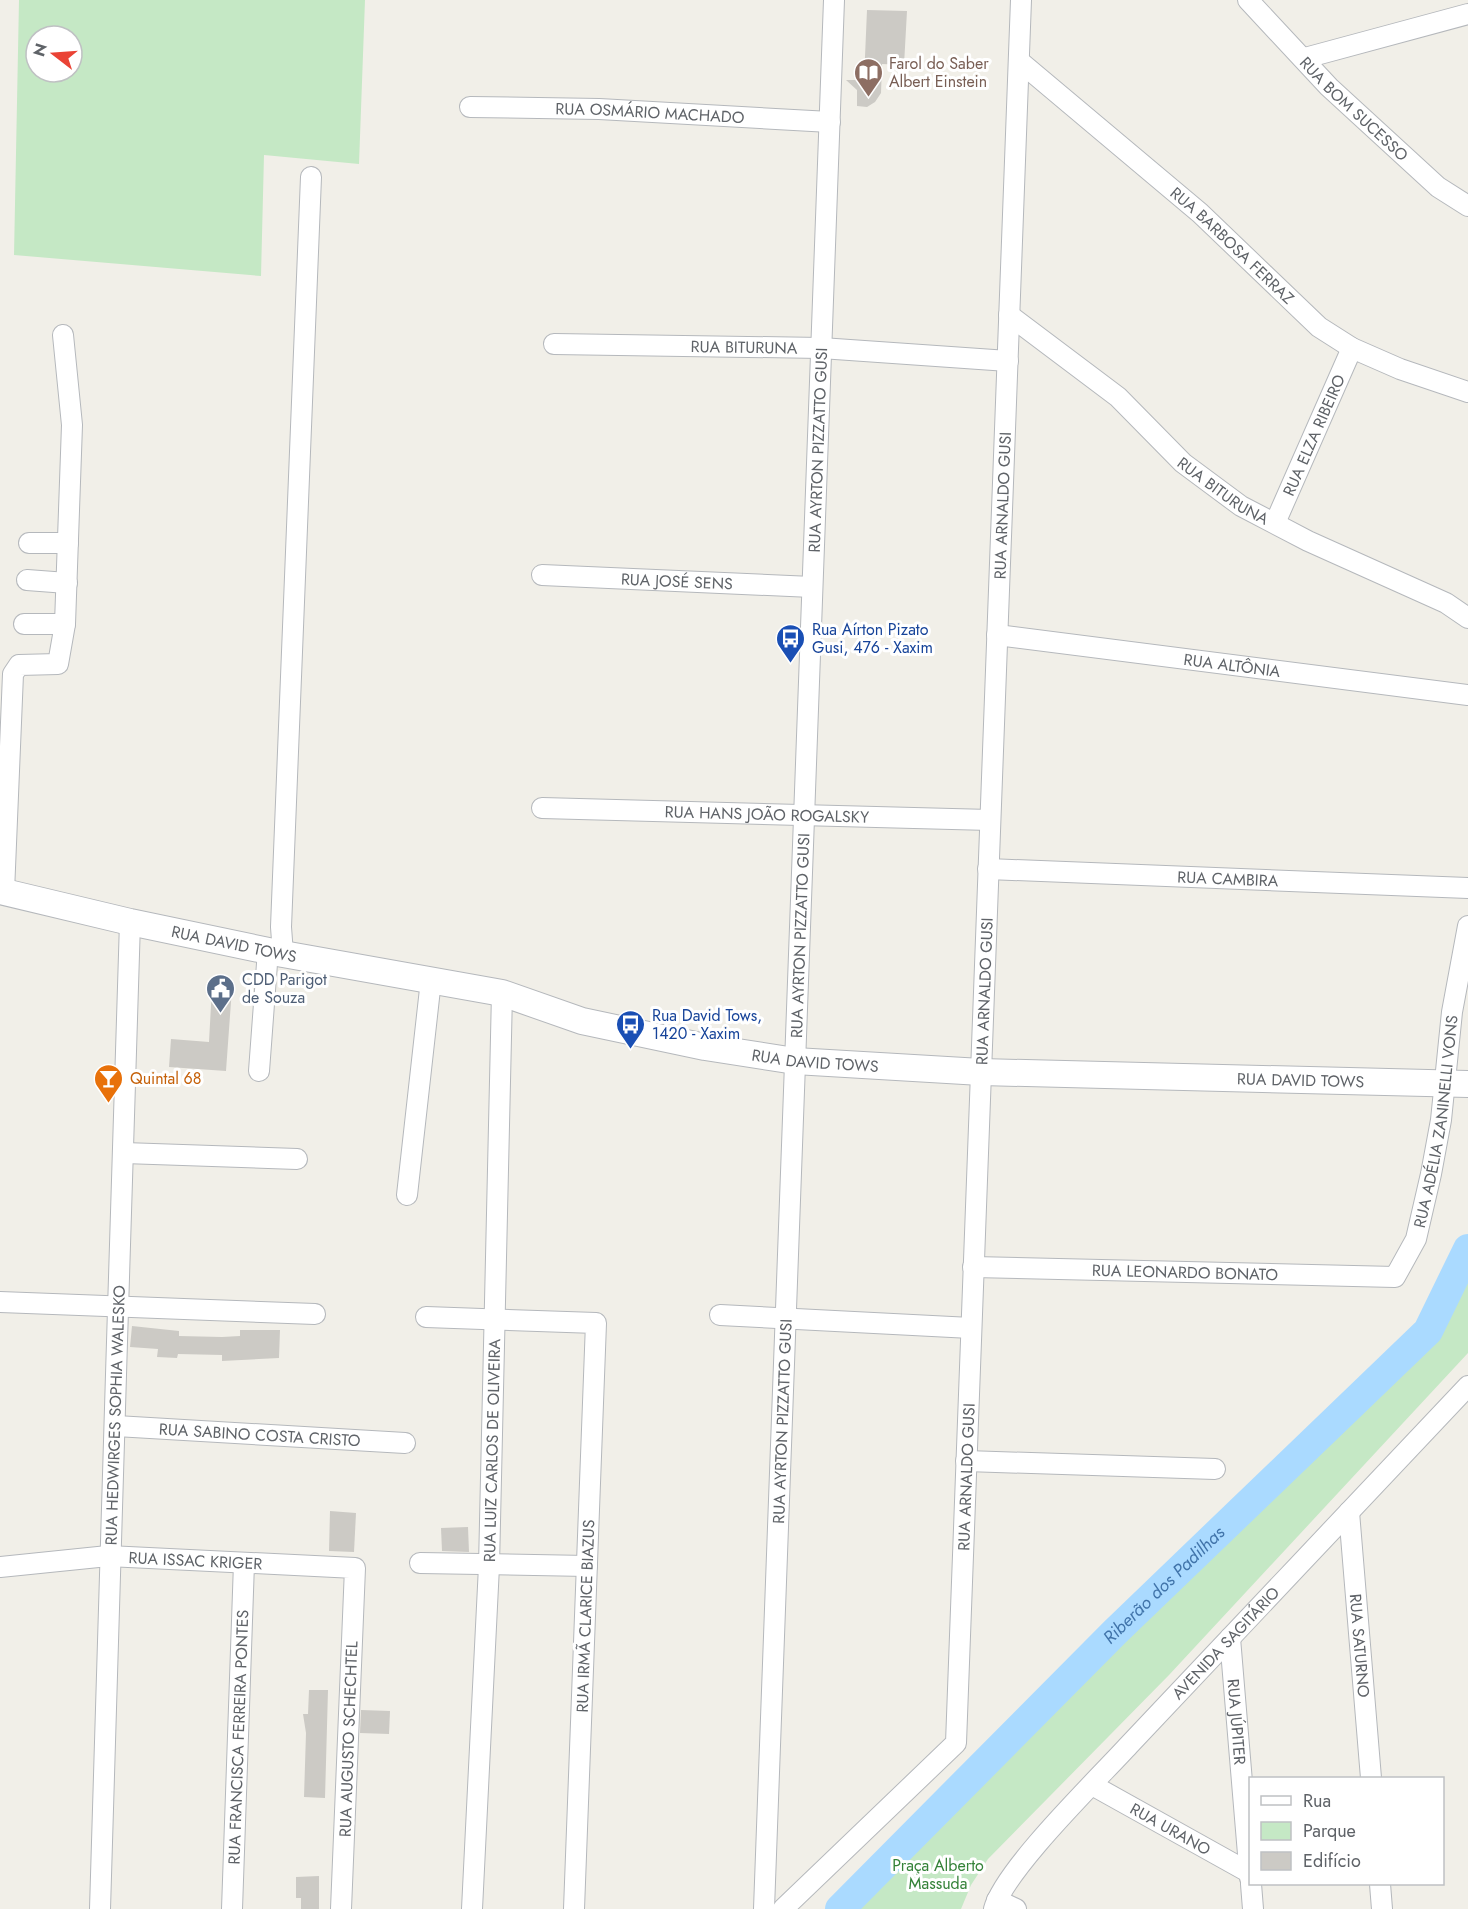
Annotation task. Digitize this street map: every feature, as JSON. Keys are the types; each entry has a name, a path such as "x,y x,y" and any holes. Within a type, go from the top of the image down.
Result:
{"street":[{"name":"RUA AYRTON PIZZATTO GUSI","path":"764,1909 834,0"},
{"name":"RUA ARNALDO GUSI","path":"783,1909 956,1743 1021,0"},
{"name":"RUA BOM SUCESSO","path":"1248,0 1305,58 1320,78 1438,187 1468,206"},
{"path":"1305,58 1468,14"},
{"name":"RUA BARBOSA FERRAZ","path":"1019,61 1200,213 1319,327 1353,348 1400,369 1468,392"},
{"name":"RUA OSMÁRIO MACHADO","path":"470,106 599,109 830,122"},
{"path":"259,1071 281,927 311,177"},
{"name":"RUA BITURUNA","path":"1009,315 1118,397 1184,463 1241,506 1446,603 1468,618"},
{"path":"2,892 13,674 19,665 58,664 65,624 72,425 63,335"},
{"name":"RUA BITURUNA","path":"554,344 821,348 1008,362"},
{"name":"RUA ELZA RIBEIRO","path":"1275,524 1353,348"},
{"path":"28,543 68,543"},
{"name":"RUA JOSÉ SENS","path":"542,575 812,587"},
{"path":"27,580 67,583"},
{"path":"24,624 65,624"},
{"name":"RUA ALTÔNIA","path":"997,635 1468,695"},
{"name":"RUA HANS JOÃO ROGALSKY","path":"542,808 990,820"},
{"name":"RUA CAMBIRA","path":"988,869 1468,888"},
{"name":"RUA DAVID TOWS","path":"2,892 130,922 276,952 502,993 582,1021 705,1047 795,1061 981,1072 1460,1084"},
{"name":"RUA HEDWIRGES SOPHIA WALESKO","path":"100,1909 108,1556 116,1426 130,922"},
{"name":"RUA ADÉLIA ZANINELLI VONS","path":"1395,1277 1416,1239 1439,1131 1460,1084 1452,1012 1468,926"},
{"path":"407,1195 431,980"},
{"name":"RUA LUIZ CARLOS DE OLIVEIRA","path":"472,1909 489,1566 502,993"},
{"path":"124,1153 297,1159"},
{"name":"RUA LEONARDO BONATO","path":"973,1267 1395,1277"},
{"path":"0,1302 315,1314"},
{"path":"720,1315 971,1328"},
{"path":"426,1317 495,1321"},
{"name":"RUA IRMÃ CLARICE BIAZUS","path":"495,1321 596,1323 574,1909"},
{"name":"AVENIDA SAGITÁRIO","path":"995,1905 1014,1873 1092,1785 1468,1386"},
{"name":"RUA SABINO COSTA CRISTO","path":"116,1426 405,1443"},
{"path":"966,1461 1215,1469"},
{"name":"RUA SATURNO","path":"1348,1512 1371,1777"},
{"name":"RUA ISSAC KRIGER","path":"0,1568 108,1556 355,1568"},
{"name":"RUA FRANCISCA FERREIRA PONTES","path":"232,1909 244,1563"},
{"path":"420,1563 587,1566"},
{"name":"RUA AUGUSTO SCHECHTEL","path":"341,1909 355,1568"},
{"name":"RUA JÚPITER","path":"1230,1638 1249,1861"},
{"name":"RUA URANO","path":"1092,1785 1249,1872"},
{"path":"1251,1885 1253,1909"},
{"path":"1380,1885 1382,1909"},
{"path":"995,1905 1016,1909"}],"green space":[{"path":"19,0 365,0 359,164 264,155 261,276 14,255"},
{"name":"Praça Alberto Massuda","path":"1468,1275 1468,1353 1169,1675 988,1859 971,1885 961,1909 852,1909 1235,1523 1426,1345 1451,1308"}],"building":[{"path":"867,10 907,11 904,65 882,64 881,93 875,102 867,107 857,106 857,90 846,80 864,80"},
{"name":"CDD Parigot de Souza","path":"212,987 232,988 226,1071 169,1067 171,1039 209,1042"},
{"path":"132,1326 179,1331 179,1336 240,1336 240,1330 280,1330 279,1358 222,1361 222,1355 178,1354 177,1358 157,1357 158,1349 130,1347"},
{"path":"330,1511 356,1513 354,1552 329,1551"},
{"path":"468,1527 469,1552 442,1551 441,1528"},
{"path":"309,1690 328,1690 325,1798 304,1797 306,1733 303,1714 308,1714"},
{"path":"361,1710 390,1711 389,1734 360,1733"},
{"path":"319,1876 319,1909 301,1909 301,1898 296,1898 296,1877"}],"waterway":[{"name":"Riberão dos Padilhas","path":"840,1909 1115,1632 1428,1331 1468,1249"}],"place":[{"name":"Farol do Saber Albert Einstein","path":"868,98"},
{"name":"Rua Aírton Pizato Gusi, 476 - Xaxim","path":"791,664"},
{"name":"CDD Parigot de Souza","path":"221,1014"},
{"name":"Rua David Tows, 1420 - Xaxim","path":"631,1050"},
{"name":"Quintal 68","path":"109,1104"}]}
